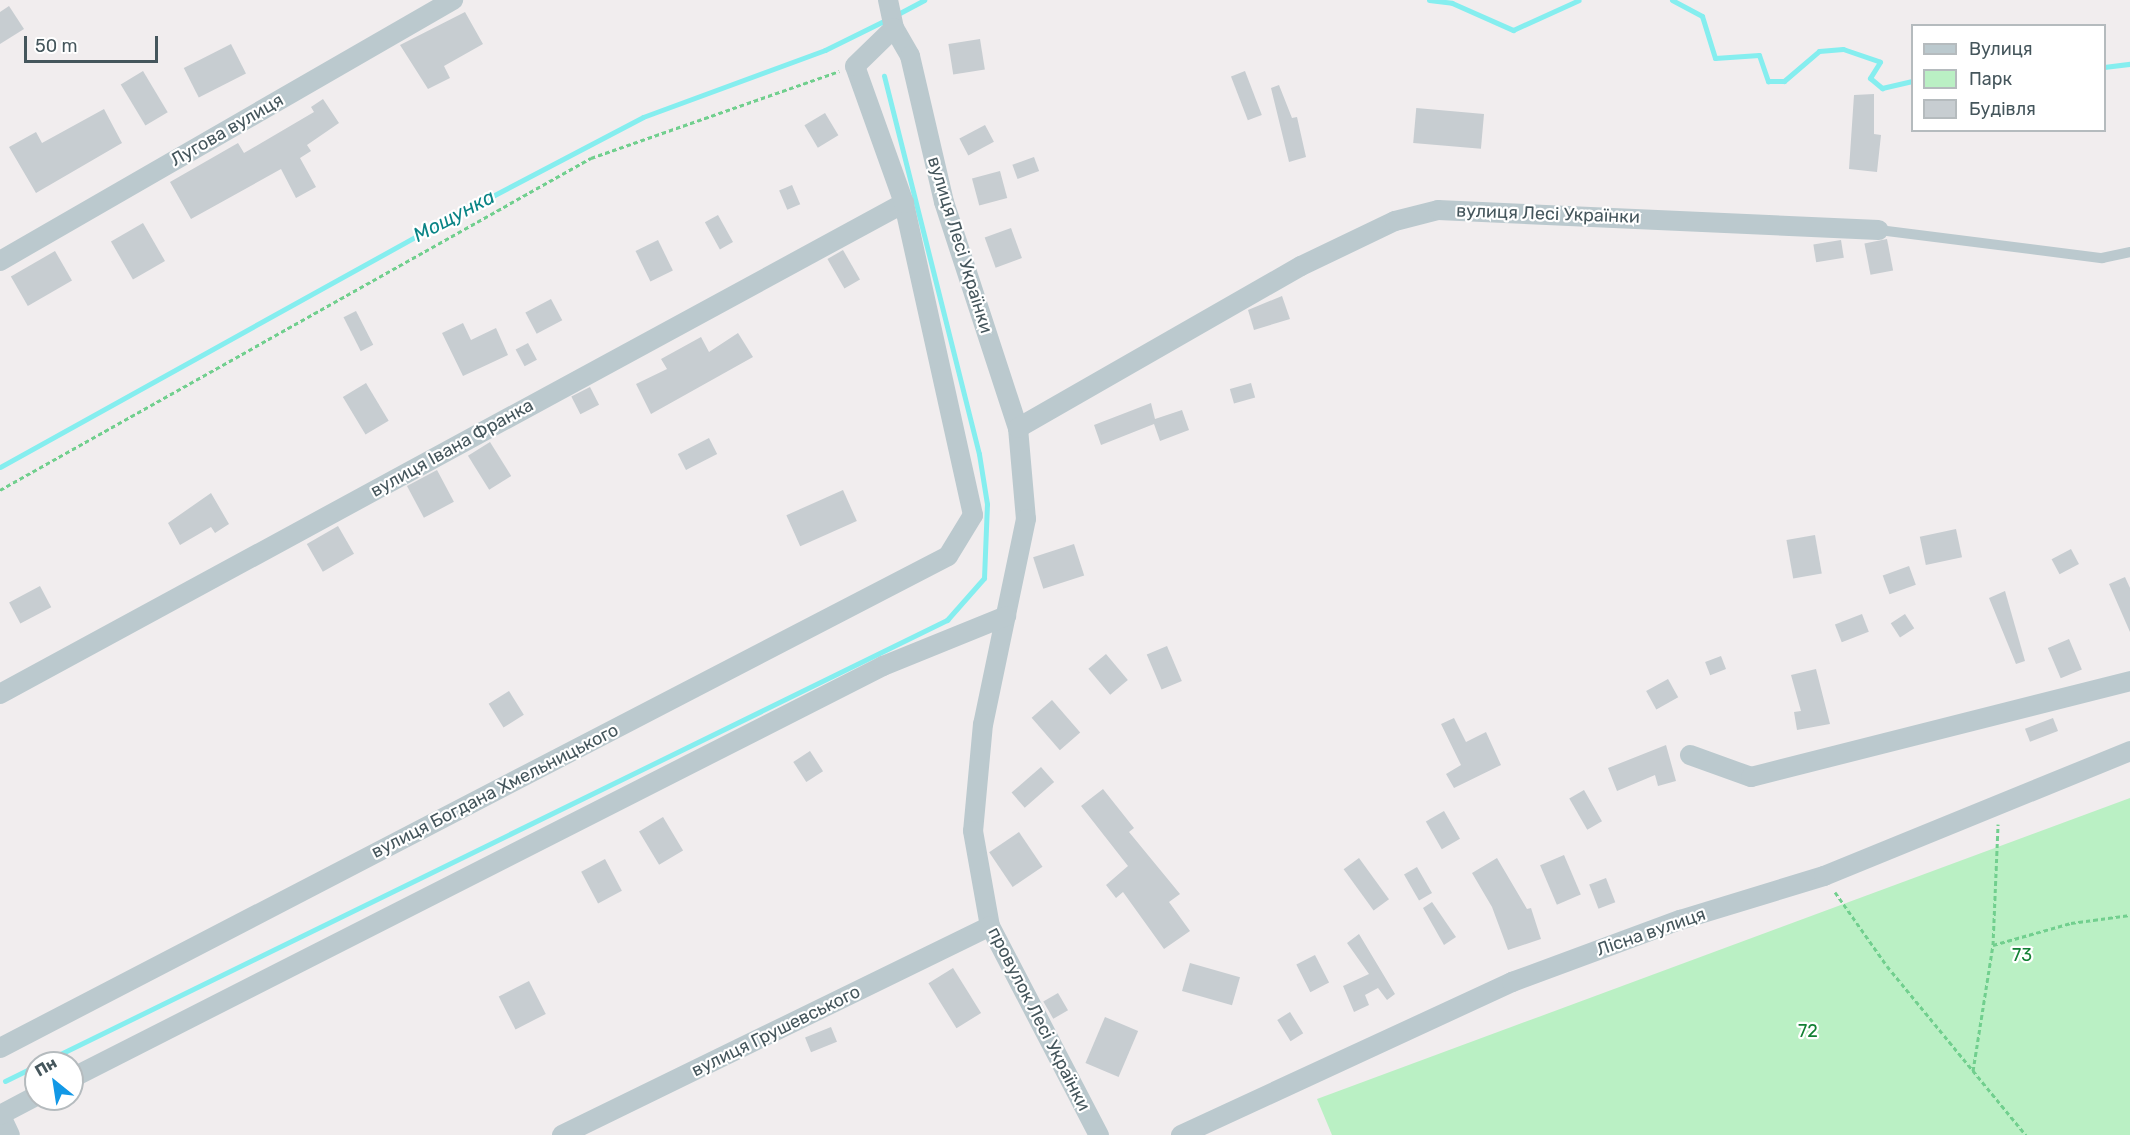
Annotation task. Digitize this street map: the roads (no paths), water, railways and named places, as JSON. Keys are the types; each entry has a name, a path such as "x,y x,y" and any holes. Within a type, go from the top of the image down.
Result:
{"street":[{"name":"Лугова вулиця","path":"0,261 453,0"},
{"name":"вулиця Лесі Українки","path":"888,2 894,28 910,56 944,202 1018,428 1026,519 1006,616"},
{"path":"894,28 855,66 904,202"},
{"name":"вулиця Богдана Хмельницького","path":"0,1048 948,556 974,515 904,202"},
{"name":"вулиця Івана Франка","path":"0,694 904,202"},
{"name":"вулиця Лесі Українки","path":"1018,428 1301,266 1395,221 1438,210 1879,230"},
{"path":"84,1072 883,666 1006,616"},
{"name":"провулок Лесі Українки","path":"1006,616 982,724 974,831 990,926 1098,1135"},
{"path":"1690,755 1751,777 2130,681"},
{"name":"Лісна вулиця","path":"1180,1135 1512,982 1680,920 1824,876 2130,751"},
{"name":"вулиця Грушевського","path":"561,1135 990,926"},
{"path":"10,1135 0,1115 24,1102"}],"lane":[{"name":"вулиця Лесі Українки","path":"1879,230 2102,258 2130,252"}],"waterway":[{"name":"Мощунка","path":"896,15 924,0"},
{"name":"Мощунка","path":"1429,0 1452,3 1513,30 1579,0"},
{"name":"Мощунка","path":"1672,0 1702,16 1715,58 1759,55 1768,81 1784,81 1819,51 1843,49 1880,62 1870,78 1882,88 1911,81"},
{"name":"Мощунка","path":"0,467 424,232 643,117 825,50 888,19"},
{"name":"Мощунка","path":"2106,67 2130,64"},
{"path":"67,1051 947,620 984,578 987,504 979,454 884,76"},
{"path":"5,1081 24,1072"}],"park label":[{"name":"73","path":"2022,955"},
{"name":"72","path":"1808,1031"}]}
